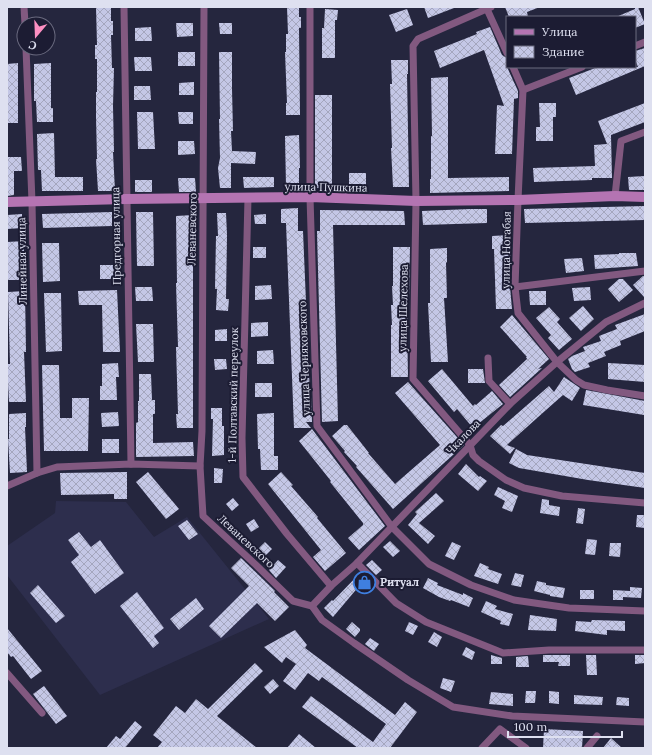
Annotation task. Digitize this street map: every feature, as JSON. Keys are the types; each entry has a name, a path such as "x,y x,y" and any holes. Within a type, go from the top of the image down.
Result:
{"street":[{"name":"Предгорная улица","path":"124,7 131,464"},
{"name":"Леваневского","path":"204,7 202,431 200,466 203,516 293,601 312,606"},
{"name":"улица Черняховского","path":"310,7 310,197 317,426 392,527 429,564 478,588 514,600 569,608 645,611"},
{"path":"488,8 506,51"},
{"name":"улица Шелехова","path":"488,8 418,39 413,46 416,201 413,379 470,445 473,455 506,480 524,488 562,496 645,503"},
{"name":"Линейная улица","path":"26,56 32,202 37,473"},
{"path":"513,68 524,90 579,68"},
{"name":"улица Ногабая","path":"524,90 515,287 518,313 557,362 576,380 584,385 645,396"},
{"path":"615,196 621,141 645,132"},
{"name":"улица Пушкина","path":"7,202 310,197 416,201 518,200 615,196 645,197"},
{"name":"1-й Полтавский переулок","path":"248,198 242,438 243,477 287,534 331,586"},
{"path":"515,287 645,271"},
{"name":"Чкалова","path":"312,606 331,586 357,563 510,404 557,362 606,322 645,304"},
{"path":"488,358 489,381 510,404"},
{"path":"7,486 37,473 57,467 131,464 200,466"},
{"path":"357,563 396,603 426,622 503,653 549,650 645,650"},
{"path":"312,606 322,620 354,643 408,680 453,707 512,716 645,722"},
{"path":"7,672 42,713"},
{"path":"482,748 500,729 526,748"},
{"path":"587,748 597,736"}],"shaded area":[{"path":"56,501 126,502 154,537 187,517 269,619 100,695 7,575 7,546 55,513"}],"building":[{"path":"96,7 111,7 111,21 113,21 113,35 111,35 112,68 114,68 113,152 115,191 98,191 96,159"},
{"path":"287,7 299,7 299,17 301,17 301,28 299,28 300,115 286,115 285,52 286,34 288,34"},
{"path":"424,7 454,7 454,8 428,18"},
{"path":"505,7 540,7 527,12 528,16 509,16"},
{"path":"635,7 638,7 645,24 636,28 636,16 618,16 635,9"},
{"path":"325,9 338,10 337,20 335,20 335,58 322,58 322,28 324,28"},
{"path":"407,9 413,25 396,32 389,15"},
{"path":"176,23 193,23 193,36 177,37"},
{"path":"219,23 232,23 232,34 220,34"},
{"path":"151,27 152,41 135,41 135,28"},
{"path":"490,27 502,55 506,57 506,68 507,68 518,91 518,98 514,99 512,154 495,154 497,105 504,106 484,50 440,68 434,51 477,34 476,32"},
{"path":"645,48 645,66 576,95 569,78 595,68 636,68 638,67 636,62 636,51"},
{"path":"178,52 195,52 195,66 178,66"},
{"path":"219,52 232,52 232,151 256,152 255,164 231,163 231,188 220,188 218,168 220,158"},
{"path":"134,57 151,57 152,71 135,71"},
{"path":"391,60 408,60 409,187 393,187 391,148"},
{"path":"18,63 18,123 7,123 7,64"},
{"path":"51,63 51,108 53,108 53,122 37,122 36,101 34,101 34,64"},
{"path":"448,77 448,178 509,177 509,191 430,193 432,136 431,78"},
{"path":"194,82 194,95 179,95 179,83"},
{"path":"134,86 150,86 151,100 134,100"},
{"path":"315,95 332,95 332,188 315,188"},
{"path":"539,103 556,103 556,117 553,117 553,141 536,141 536,127 540,127"},
{"path":"645,103 645,122 611,135 612,178 534,182 533,168 595,166 594,145 607,144 598,121"},
{"path":"137,112 153,112 155,149 138,149"},
{"path":"178,112 193,112 193,124 179,124"},
{"path":"54,133 55,177 83,177 83,191 42,191 41,170 38,170 37,134"},
{"path":"299,135 299,186 286,187 285,136"},
{"path":"178,141 194,141 195,154 178,155"},
{"path":"7,157 21,157 22,171 14,171 14,195 7,196"},
{"path":"349,173 366,173 366,187 349,187"},
{"path":"645,176 645,190 629,190 628,177"},
{"path":"243,177 274,177 274,187 244,188"},
{"path":"178,178 195,178 196,192 179,192"},
{"path":"135,180 152,180 152,192 135,192"},
{"path":"645,206 645,220 525,223 524,209"},
{"path":"298,208 298,231 303,231 312,422 306,422 311,428 294,428 286,223 281,223 281,209"},
{"path":"487,209 487,223 423,225 422,211"},
{"path":"320,210 404,211 405,225 333,225 338,421 322,422 317,231 320,231"},
{"path":"112,212 112,226 43,228 42,214"},
{"path":"136,212 153,212 154,266 137,266"},
{"path":"217,213 226,213 226,299 229,299 228,311 216,310 216,236 218,236"},
{"path":"22,214 22,228 7,229 7,215"},
{"path":"266,214 266,224 255,224 254,215"},
{"path":"193,215 193,428 177,428 176,347 178,347 176,216"},
{"path":"509,235 512,309 496,309 494,249 492,249 492,236"},
{"path":"24,241 24,280 7,280 7,242"},
{"path":"42,243 59,243 60,281 43,282"},
{"path":"253,247 266,247 266,258 253,258"},
{"path":"393,247 410,247 407,319 408,377 391,377"},
{"path":"447,248 447,298 444,298 448,362 431,362 428,303 430,303 430,249"},
{"path":"636,253 638,266 595,269 594,255"},
{"path":"582,258 584,271 566,273 564,259"},
{"path":"100,265 117,265 117,279 100,279"},
{"path":"645,276 645,298 633,285"},
{"path":"619,279 623,279 633,290 619,302 608,289"},
{"path":"271,285 272,299 255,300 255,286"},
{"path":"135,287 152,287 153,301 136,301"},
{"path":"590,287 591,300 574,301 572,288"},
{"path":"117,290 120,352 103,352 102,305 79,305 78,291"},
{"path":"25,291 26,352 24,352 26,402 9,402 7,364 10,364 8,292"},
{"path":"529,291 546,291 546,305 530,305"},
{"path":"44,293 61,293 62,351 46,352"},
{"path":"583,306 594,319 581,331 569,318"},
{"path":"549,307 560,319 557,322 572,339 559,350 548,338 551,335 536,318"},
{"path":"645,314 645,331 620,341 621,345 604,352 606,356 588,363 590,367 575,372 572,369 568,359 585,351 583,347 601,341 599,336 617,329 615,325"},
{"path":"512,315 549,359 538,369 542,368 510,397 499,385 527,359 527,357 500,327"},
{"path":"268,322 268,336 251,337 251,323"},
{"path":"136,324 153,324 154,362 138,362"},
{"path":"227,329 227,341 215,341 215,330"},
{"path":"273,350 274,364 257,364 257,351"},
{"path":"214,359 226,359 227,369 215,370"},
{"path":"118,363 119,377 116,377 117,400 100,400 100,386 102,386 102,364"},
{"path":"608,363 645,365 645,382 608,379"},
{"path":"42,365 59,365 60,418 72,418 72,398 89,398 88,451 44,451"},
{"path":"442,369 473,406 492,391 503,404 473,428 457,409 454,412 428,381"},
{"path":"468,369 483,369 485,383 468,383"},
{"path":"139,374 151,374 152,400 155,400 155,414 153,414 153,443 193,442 194,456 136,457 136,423 138,422"},
{"path":"564,377 580,388 572,401 563,395 507,445 515,448 510,454 490,436 501,425 503,426 549,386 554,392"},
{"path":"408,382 464,445 393,509 356,467 357,466 332,436 344,425 347,425 368,453 395,484 440,445 395,393"},
{"path":"255,383 272,383 272,397 255,397"},
{"path":"586,390 645,401 644,415 583,405"},
{"path":"211,408 222,408 222,426 224,426 224,455 212,456 213,419 211,419"},
{"path":"118,412 119,426 102,427 101,413"},
{"path":"26,413 25,427 27,472 10,473 8,439 9,414"},
{"path":"274,413 274,456 278,456 278,470 261,470 260,449 258,449 257,414"},
{"path":"312,429 385,526 359,550 348,538 363,525 363,523 299,441"},
{"path":"102,439 119,439 119,453 102,453"},
{"path":"516,449 527,455 645,473 645,488 519,468 509,463"},
{"path":"466,464 479,477 480,476 487,481 478,491 458,474"},
{"path":"214,468 223,469 222,483 214,483"},
{"path":"127,472 127,499 114,499 114,494 61,495 60,473"},
{"path":"148,472 179,509 166,519 136,482"},
{"path":"281,472 293,485 291,486 346,553 325,571 313,557 321,550 268,484"},
{"path":"498,487 518,496 512,512 502,508 505,501 494,495"},
{"path":"436,493 444,501 419,523 435,536 428,544 408,525 417,514 415,512"},
{"path":"233,498 239,505 232,511 226,504"},
{"path":"542,499 549,500 549,505 560,507 559,516 540,513"},
{"path":"578,508 585,509 583,524 576,523"},
{"path":"637,515 645,515 645,528 636,527"},
{"path":"254,519 259,527 251,532 246,524"},
{"path":"187,520 198,534 189,540 178,526"},
{"path":"79,532 91,547 100,540 124,573 95,594 71,562 79,555 68,540"},
{"path":"587,539 597,540 595,555 585,554"},
{"path":"390,541 400,551 393,557 383,547"},
{"path":"265,542 272,549 265,556 258,549"},
{"path":"452,542 461,546 454,560 445,556"},
{"path":"610,543 621,543 620,557 609,556"},
{"path":"241,558 289,607 275,621 257,603 221,638 209,626 249,586 231,568"},
{"path":"278,560 286,567 276,578 269,570"},
{"path":"372,560 382,570 376,575 366,565"},
{"path":"480,563 489,567 488,569 502,574 498,584 474,576"},
{"path":"360,573 373,587 367,593 360,585 333,617 324,608 332,600 333,601"},
{"path":"515,573 524,575 521,587 511,585"},
{"path":"428,578 438,583 437,585 463,595 463,593 473,598 469,607 439,597 423,588"},
{"path":"537,581 546,583 546,585 565,588 563,598 534,591"},
{"path":"38,585 65,616 56,623 30,593"},
{"path":"630,587 642,588 641,598 623,597 623,600 613,600 613,590 630,591"},
{"path":"580,590 594,590 594,599 580,599"},
{"path":"137,592 164,628 154,636 159,643 153,648 120,606"},
{"path":"196,598 204,609 179,630 170,619"},
{"path":"486,601 497,606 495,609 513,614 509,626 500,624 501,621 481,612"},
{"path":"530,615 557,619 556,631 528,630"},
{"path":"592,620 625,621 625,631 607,630 607,635 575,631 576,621 591,622"},
{"path":"352,622 360,629 355,637 346,629"},
{"path":"409,622 418,626 413,635 405,631"},
{"path":"7,628 42,671 31,679 13,656 11,657 7,652"},
{"path":"295,630 307,645 305,648 395,715 405,702 417,712 390,748 358,748 302,707 311,696 373,742 386,724 322,677 319,681 308,673 295,690 283,681 296,664 286,657 282,663 264,647"},
{"path":"434,632 442,637 437,647 428,642"},
{"path":"370,638 379,644 374,651 365,644"},
{"path":"466,647 475,652 472,660 462,655"},
{"path":"491,655 502,658 502,664 491,664"},
{"path":"543,655 570,655 570,666 558,666 559,662 543,662"},
{"path":"586,655 596,655 597,675 587,675"},
{"path":"635,655 645,655 645,663 635,664"},
{"path":"528,656 529,667 516,667 516,657"},
{"path":"255,663 263,671 217,716 257,748 157,748 162,742 153,735 176,706 185,713 196,699 208,709"},
{"path":"443,678 455,681 451,692 440,688"},
{"path":"273,679 279,686 270,694 264,687"},
{"path":"44,686 67,716 56,724 33,694"},
{"path":"526,691 536,691 535,703 525,703"},
{"path":"549,691 559,692 559,704 549,703"},
{"path":"491,692 513,694 513,706 489,704"},
{"path":"574,695 603,697 602,705 574,704"},
{"path":"617,697 629,698 629,706 616,705"},
{"path":"135,721 142,727 125,748 106,748 116,736 120,739"},
{"path":"544,729 583,731 582,748 543,748"},
{"path":"299,734 316,748 287,748"},
{"path":"611,738 622,748 603,748"}],"place":[{"name":"Ритуал","path":"364,582"}]}
